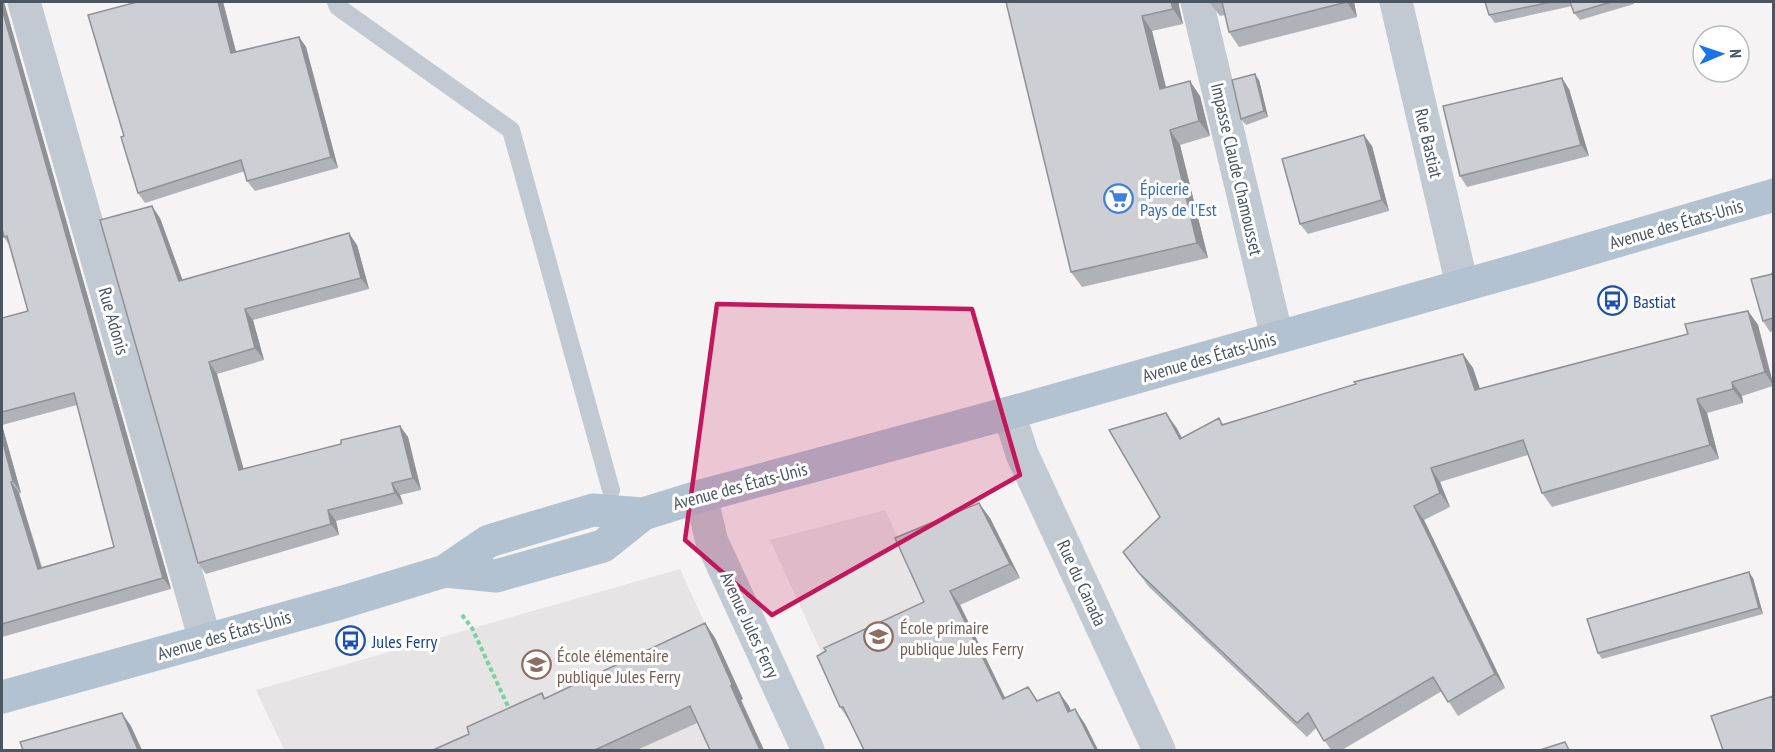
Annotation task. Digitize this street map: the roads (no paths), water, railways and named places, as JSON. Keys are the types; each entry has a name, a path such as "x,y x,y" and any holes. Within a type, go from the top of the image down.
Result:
{"main road":[{"name":"Avenue des États-Unis","path":"2,697 445,572 496,576 603,546 643,514 701,496 1277,338 1773,195"}],"street":[{"name":"Rue Adonis","path":"24,2 205,640"},
{"name":"Impasse Claude Chamousset","path":"1197,2 1277,338"},
{"name":"Rue Bastiat","path":"1396,2 1462,285"},
{"name":"Rue du Canada","path":"1009,413 1022,454 1159,750"},
{"name":"Avenue Jules Ferry","path":"701,496 712,542 808,750"}],"lane":[{"path":"336,2 338,7 511,130 611,490"}],"place":[{"name":"Épicerie Pays de l'Est","path":"1119,198"},
{"name":"Bastiat","path":"1612,301"},
{"name":"École primaire publique Jules Ferry","path":"879,637"},
{"name":"Jules Ferry","path":"351,641"},
{"name":"École élémentaire publique Jules Ferry","path":"536,665"}]}
